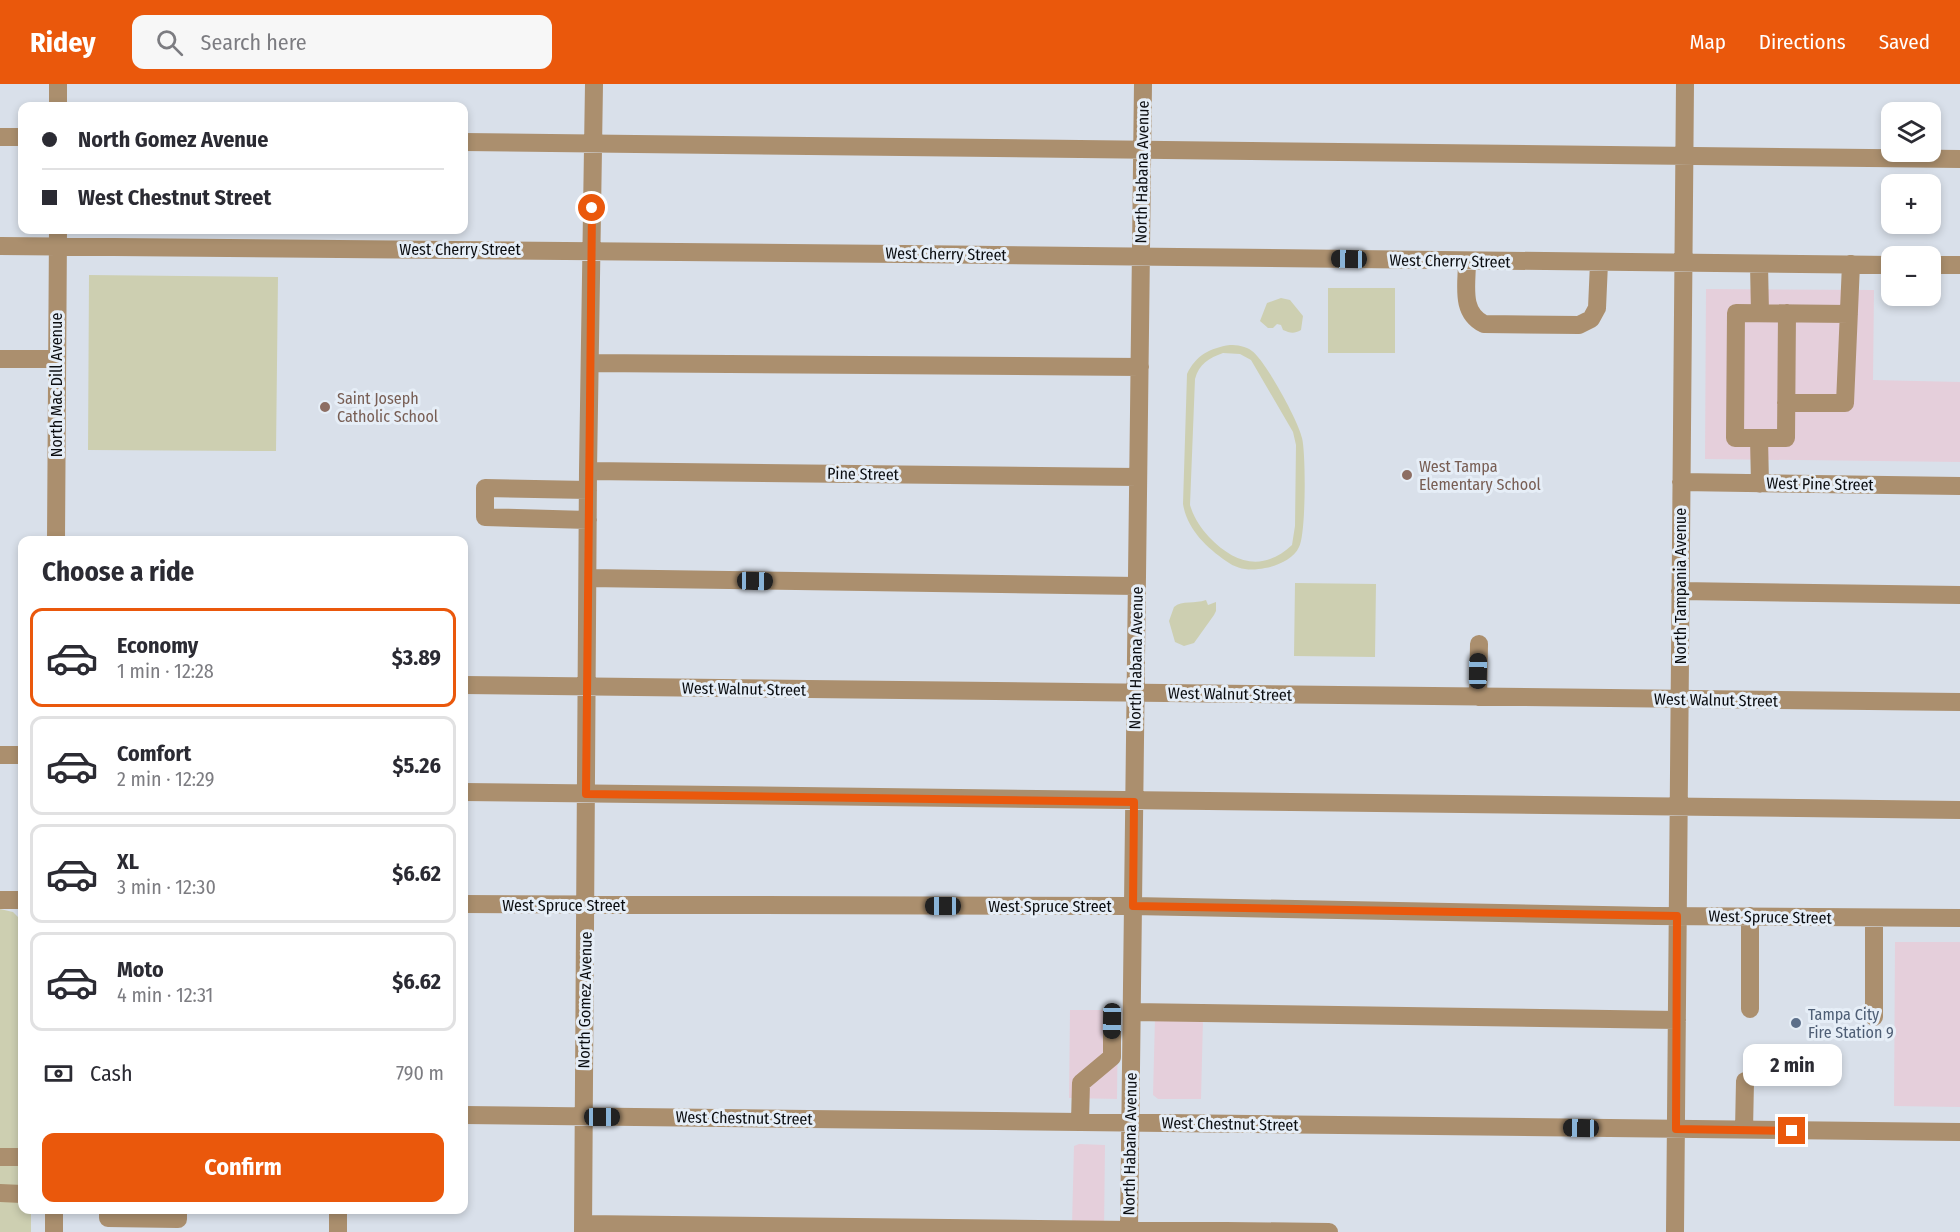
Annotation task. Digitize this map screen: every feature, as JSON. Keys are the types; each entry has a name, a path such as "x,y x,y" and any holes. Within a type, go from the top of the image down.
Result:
{"street":[{"path":"58,84 58,102"},
{"name":"North Gomez Avenue","path":"583,1228 588,471 594,84"},
{"name":"North Habana Avenue","path":"1129,1231 1143,84"},
{"name":"North Tampania Avenue","path":"1675,1232 1685,84"},
{"path":"0,137 18,137"},
{"path":"468,142 1960,159"},
{"name":"West Cherry Street","path":"0,246 58,238 592,250 1881,265"},
{"name":"North Mac Dill Avenue","path":"56,536 58,238"},
{"path":"1467,261 1467,306 1474,319 1484,324 1579,326 1591,319 1597,308 1599,263"},
{"path":"1759,264 1760,313"},
{"path":"1786,403 1845,403 1851,264"},
{"path":"1941,265 1960,265"},
{"path":"1787,313 1786,438 1735,438 1736,313 1787,313 1849,314"},
{"path":"0,358 56,359"},
{"path":"590,363 1140,367"},
{"path":"1759,438 1760,484"},
{"name":"Pine Street","path":"588,471 1138,477"},
{"name":"West Pine Street","path":"1681,483 1960,486"},
{"path":"588,490 485,488 484,517 588,520"},
{"path":"588,578 1137,586"},
{"path":"1680,591 1960,595"},
{"path":"1478,697 1479,644"},
{"name":"West Walnut Street","path":"468,685 1960,702"},
{"path":"0,754 18,755"},
{"path":"468,792 1134,802 1960,810"},
{"path":"0,900 18,900"},
{"name":"West Spruce Street","path":"468,904 1133,906 1677,916 1960,918"},
{"path":"1750,916 1750,1009"},
{"path":"1874,1017 1875,918"},
{"path":"1132,1012 1677,1020"},
{"path":"1080,1122 1081,1083 1112,1057 1112,1013"},
{"path":"1112,1034 1132,1034"},
{"path":"1744,1081 1744,1130"},
{"name":"West Chestnut Street","path":"468,1115 1960,1132"},
{"path":"0,1156 18,1157"},
{"path":"0,1193 18,1194"},
{"path":"54,1214 54,1232"},
{"path":"108,1214 108,1218 178,1219 178,1214"},
{"path":"338,1214 338,1232"},
{"path":"583,1228 1329,1232"}],"shaded area":[{"path":"1706,289 1874,290 1873,380 1960,382 1960,462 1705,459"},
{"path":"1895,942 1960,942 1960,1107 1894,1106"},
{"path":"1070,1010 1118,1010 1117,1099 1069,1098"},
{"path":"1155,1018 1203,1019 1201,1099 1158,1099 1153,1095"},
{"path":"1079,1144 1105,1145 1104,1232 1072,1225 1074,1146"}],"green space":[{"path":"89,275 278,277 276,451 88,450"},
{"path":"1328,288 1395,288 1395,353 1328,353"},
{"path":"1281,298 1290,300 1303,316 1301,330 1290,332 1283,330 1281,325 1277,324 1273,328 1268,328 1260,321 1267,303"},
{"path":"1223,346 1244,347 1258,357 1281,392 1302,438 1305,494 1301,539 1297,551 1275,566 1245,569 1226,561 1199,537 1185,513 1183,504 1187,374 1199,357","holes":["1223,353 1240,354 1251,360 1293,432 1296,445 1295,526 1292,545 1281,554 1260,561 1239,559 1219,546 1200,526 1190,505 1195,379 1205,362 1213,357"]},
{"path":"1295,583 1376,584 1375,657 1294,656"},
{"path":"1206,600 1208,605 1216,602 1216,611 1194,643 1184,646 1175,642 1169,621 1174,607"},
{"path":"0,909 13,912 18,917 18,1214 31,1214 31,1232 0,1232"}],"place":[{"name":"Saint Joseph Catholic School","path":"325,407"},
{"name":"West Tampa Elementary School","path":"1407,475"},
{"name":"Tampa City Fire Station 9","path":"1796,1023"}],"route":[{"path":"592,208 586,794 1134,802 1133,906 1677,916 1676,1129 1792,1131"}]}
